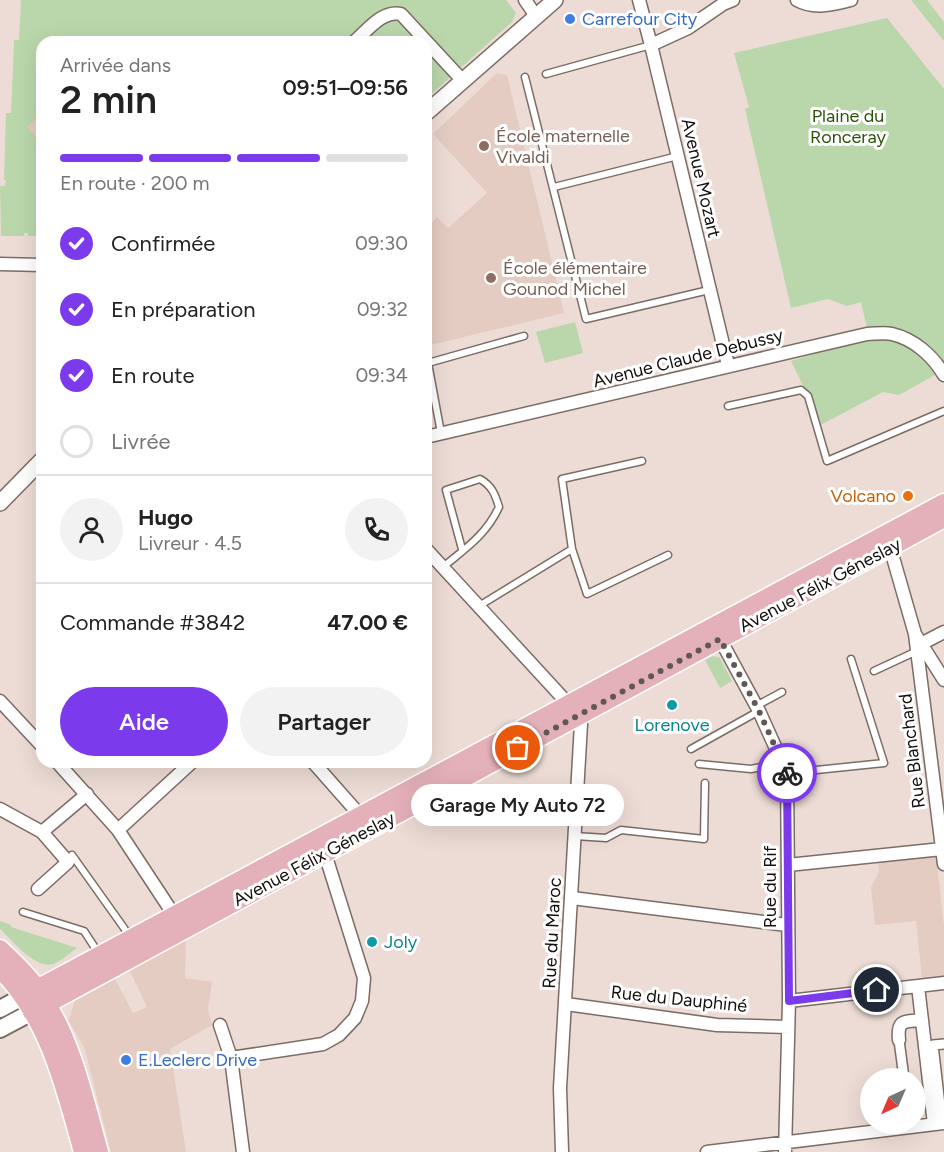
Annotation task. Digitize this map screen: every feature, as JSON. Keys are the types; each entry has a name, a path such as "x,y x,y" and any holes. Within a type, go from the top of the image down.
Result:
{"main road":[{"name":"Avenue Félix Géneslay","path":"0,1029 35,1000 100,955 174,915 364,823 572,711 944,503"},
{"name":"Avenue Félix Géneslay","path":"572,711 720,639 944,518"},
{"name":"Avenue Félix Géneslay","path":"0,1009 35,1000 324,854 364,823"},
{"path":"0,949 63,1036 79,1078 99,1152"},
{"path":"0,969 35,1000 47,1040 64,1082 83,1152"}],"street":[{"path":"525,0 536,16"},
{"path":"432,108 555,0"},
{"name":"Avenue Mozart","path":"639,0 728,365"},
{"path":"651,45 688,28 723,4 733,0"},
{"path":"797,0 813,6 826,6 851,0"},
{"path":"361,36 393,12 401,14 421,36"},
{"path":"432,48 463,81"},
{"path":"0,264 36,265"},
{"name":"Avenue Claude Debussy","path":"432,435 867,334 891,333 913,343 929,354 944,375"},
{"path":"0,503 36,466"},
{"path":"890,547 918,644 944,680"},
{"path":"432,555 563,698 572,711"},
{"path":"918,644 944,632"},
{"name":"Rue du Rif","path":"720,639 758,709 787,773 789,1001 785,1148"},
{"name":"Rue Blanchard","path":"918,644 944,864"},
{"path":"0,701 36,736"},
{"name":"Rue du Maroc","path":"562,1152 560,1088 581,724 572,711"},
{"path":"63,768 118,830 174,915"},
{"path":"118,830 185,768"},
{"path":"318,768 364,823"},
{"path":"42,832 87,794"},
{"path":"0,809 42,832 68,862 38,889"},
{"path":"788,865 942,843"},
{"path":"231,1058 323,1044 339,1035 355,1018 362,1001 364,978 324,854"},
{"path":"572,898 787,925"},
{"path":"789,1001 944,982"},
{"path":"918,986 941,1121"},
{"name":"Rue du Dauphiné","path":"566,1004 717,1024 788,1027"},
{"path":"903,1068 898,1029 900,1024 922,1020"},
{"path":"220,1025 231,1058 243,1152"},
{"path":"941,1121 933,1045 944,1044"},
{"path":"926,1123 941,1121"},
{"path":"707,1152 785,1148 861,1134"}],"lane":[{"path":"546,74 651,45"},
{"path":"525,77 586,319 709,290"},
{"path":"554,187 678,156"},
{"path":"432,362 524,336"},
{"path":"432,385 441,433"},
{"path":"728,406 801,390 808,396 827,461 944,411"},
{"path":"642,461 562,479 572,549 587,594 669,555"},
{"path":"443,567 478,538 491,524 499,507 495,493 489,484 480,479 446,490 462,549"},
{"path":"479,606 572,549"},
{"path":"874,671 918,644"},
{"path":"787,773 884,763 851,659"},
{"path":"691,749 782,692"},
{"path":"699,764 751,769 761,767 780,756"},
{"path":"575,836 606,838 621,830 704,839 705,783"},
{"path":"72,855 130,939"},
{"path":"23,912 84,931 100,955"}],"shaded area":[{"name":"École élémentaire Gounod Michel","path":"497,73 507,75 564,313 432,345 432,222 437,217 448,228 487,193 433,134"},
{"path":"36,118 36,138 26,127"},
{"path":"936,855 944,926 944,976 922,979 916,921 875,925 871,887 879,872 878,861"},
{"path":"186,940 185,978 212,982 208,1009 212,1025 170,1049 186,1152 111,1152 85,1050 69,1021 72,1009 75,1001 115,979 133,1013 147,1007 130,971"}],"green space":[{"path":"21,0 506,0 516,13 512,22 432,94 432,36 36,36 36,119 27,127 36,137 36,236 28,236 28,233 24,233 24,236 1,236 0,186 5,186 6,180 4,180 6,113 11,113 14,40 19,40"},
{"path":"911,0 927,0 944,22 944,41"},
{"name":"Plaine du Ronceray","path":"887,18 944,89 944,370 899,395 883,392 817,427 808,396 791,361 869,337 861,302 847,306 828,299 791,308 745,109 749,107 734,53"},
{"path":"575,322 583,353 545,363 536,332"},
{"path":"713,656 720,658 732,681 720,688 705,660"},
{"path":"0,921 11,927 77,948 53,964 39,963 0,929"}],"way so far":[{"path":"518,748 720,639 759,711 787,773"}],"place":[{"name":"Carrefour City","path":"570,19"},
{"name":"École maternelle Vivaldi","path":"484,146"},
{"name":"École élémentaire Gounod Michel","path":"491,278"},
{"name":"Volcano","path":"908,496"},
{"name":"Lorenove","path":"672,705"},
{"name":"Garage My Auto 72","path":"518,748"},
{"name":"Joly","path":"372,942"},
{"name":"E.Leclerc Drive","path":"126,1060"}],"route":[{"path":"787,773 789,1001 877,990"}]}
